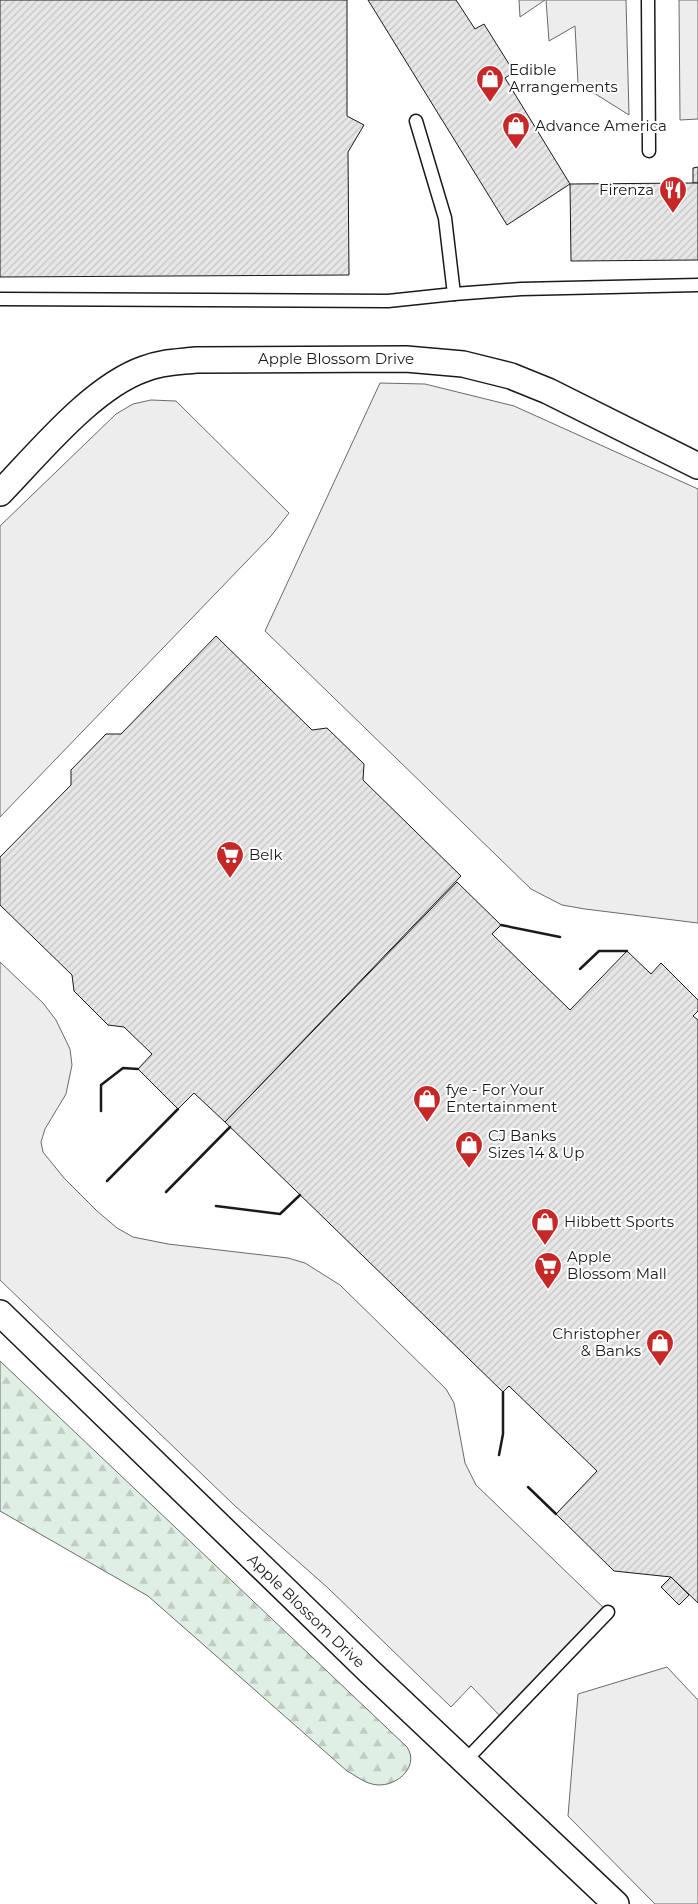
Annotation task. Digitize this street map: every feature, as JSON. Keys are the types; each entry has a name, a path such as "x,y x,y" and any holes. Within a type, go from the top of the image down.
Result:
{"street":[{"name":"Apple Blossom Drive","path":"0,493 80,412 122,379 143,369 164,363 196,360 406,359 463,364 511,376 548,391 698,466"},
{"name":"Apple Blossom Drive","path":"0,1313 464,1762 616,1904"}],"lane":[{"path":"648,0 649,151"},
{"path":"416,121 445,218 454,294"},
{"path":"0,299 388,301 522,289 698,285"},
{"path":"464,1762 608,1612"}],"green space":[{"path":"0,1361 407,1747 410,1762 408,1770 403,1776 388,1784 380,1785 365,1782 347,1771 148,1596 0,1511"}],"shaded area":[{"path":"519,0 545,0 520,17"},
{"path":"546,0 626,0 629,115 578,83 575,26 549,41"},
{"path":"679,0 698,0 698,119 680,120"},
{"path":"380,383 425,384 514,406 698,489 698,923 562,905 531,889 265,631"},
{"path":"151,400 176,401 289,513 271,536 0,817 0,526 116,414 133,404"},
{"path":"0,962 43,1003 56,1020 70,1049 72,1065 66,1094 45,1129 41,1142 43,1152 64,1178 97,1211 117,1228 133,1237 168,1244 288,1258 305,1263 340,1285 446,1389 454,1403 465,1463 476,1485 608,1612 504,1720 471,1686 451,1707 328,1588 234,1505 0,1280"},
{"path":"667,1667 698,1700 698,1904 655,1904 568,1816 578,1694"}],"building":[{"path":"0,0 347,0 347,116 364,125 348,152 349,275 0,277"},
{"path":"368,0 456,0 475,29 484,24 514,72 505,78 570,184 507,225"},
{"path":"698,167 698,183 693,183 693,168"},
{"path":"698,183 698,260 571,261 570,184"},
{"name":"Belk","path":"216,636 312,730 327,728 364,764 363,780 461,876 225,1122 194,1093 178,1109 138,1069 152,1054 124,1027 108,1025 74,991 72,975 0,905 0,857 71,785 71,770 106,734 121,734"},
{"name":"Apple Blossom Mall","path":"457,882 501,925 492,934 570,1010 627,951 651,974 661,963 698,1000 698,1011 693,1016 698,1020 698,1603 671,1577 614,1571 556,1514 597,1471 509,1386 503,1392 225,1122"},
{"path":"671,1577 689,1595 679,1605 661,1587"}],"wall":[{"path":"501,925 560,937"},
{"path":"580,969 599,951 627,951"},
{"path":"101,1111 101,1085 123,1068 138,1069"},
{"path":"107,1181 178,1109"},
{"path":"166,1192 230,1127"},
{"path":"216,1206 280,1214 300,1195"},
{"path":"499,1455 503,1434 503,1392"},
{"path":"528,1487 556,1514"}],"place":[{"name":"Edible Arrangements","path":"490,103"},
{"name":"Advance America","path":"516,150"},
{"name":"Firenza","path":"673,214"},
{"name":"Belk","path":"230,879"},
{"name":"fye - For Your Entertainment","path":"427,1123"},
{"name":"CJ Banks Sizes 14 & Up","path":"469,1169"},
{"name":"Hibbett Sports","path":"545,1246"},
{"name":"Apple Blossom Mall","path":"548,1290"},
{"name":"Christopher & Banks","path":"660,1367"}]}
